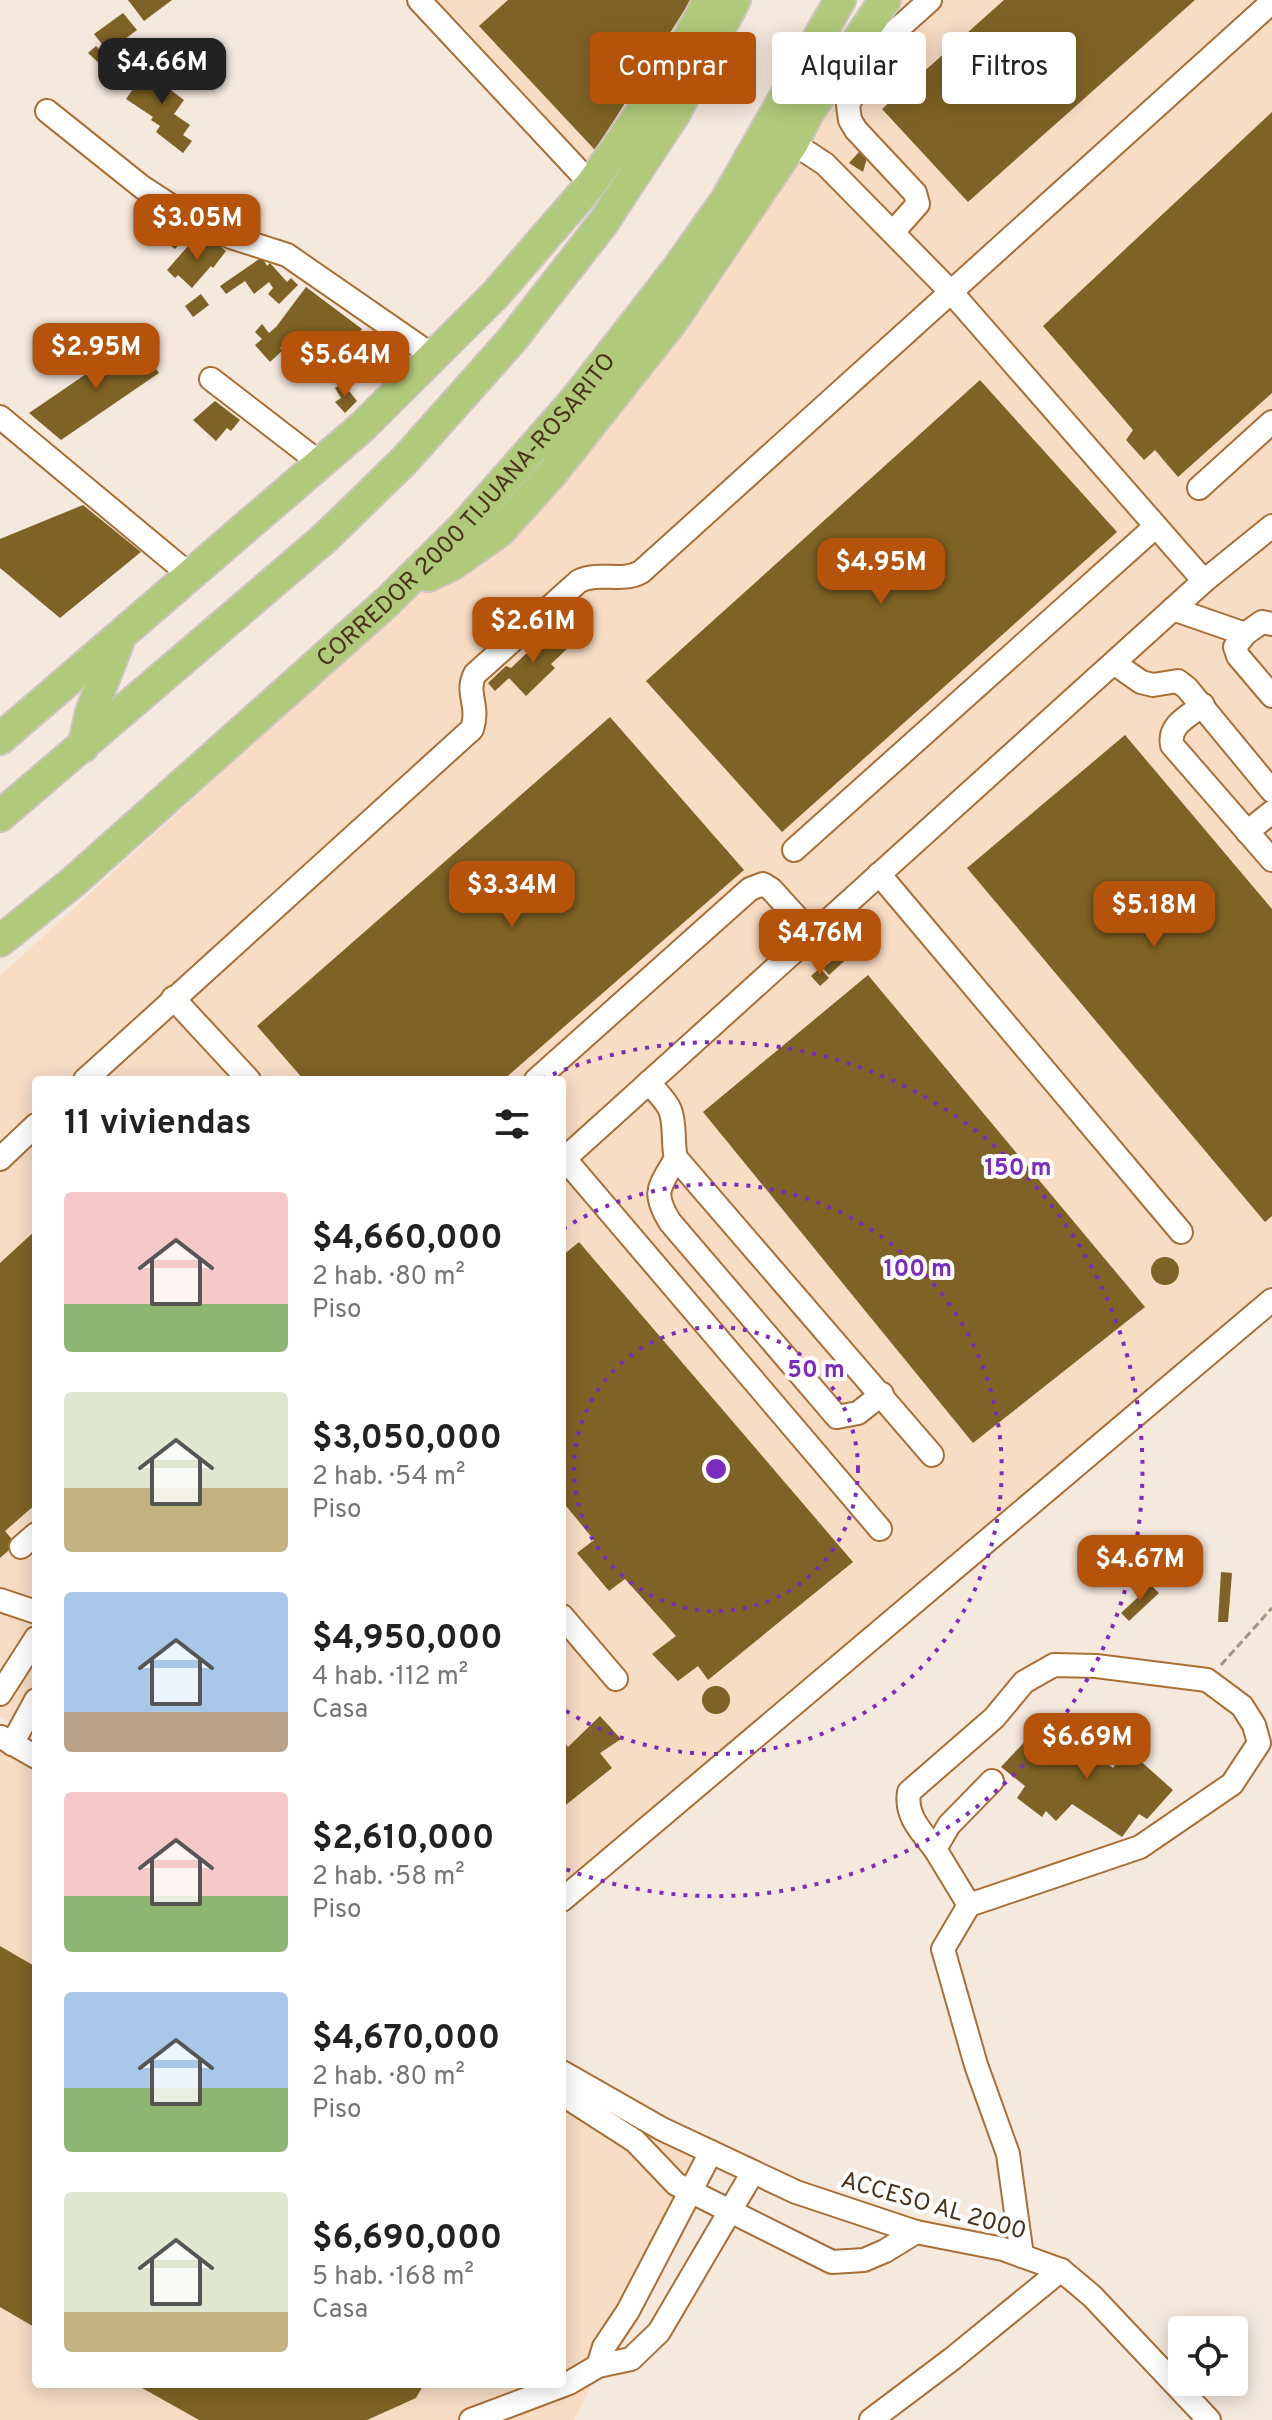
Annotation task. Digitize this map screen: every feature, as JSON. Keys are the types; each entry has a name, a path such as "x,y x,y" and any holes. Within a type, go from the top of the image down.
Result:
{"highway":[{"path":"0,739 362,427 496,294 591,184 674,65 709,0"},
{"path":"0,816 326,537 405,460 510,342 603,223 675,113 735,0"},
{"name":"CORREDOR 2000 TIJUANA-ROSARITO","path":"0,941 73,882 401,588 465,525 576,399 675,272 726,200 840,0"},
{"path":"401,588 452,565 500,531 553,472 671,323 885,0"},
{"path":"83,747 91,712 120,637"},
{"path":"0,952 73,882"}],"street":[{"path":"419,0 591,184"},
{"path":"894,231 918,204 915,193 856,130 850,120 848,105 881,44 930,0"},
{"path":"89,1076 472,729 477,715 470,684 475,674 579,581 596,575 629,578 641,572 1272,2"},
{"path":"47,111 142,187 188,217 231,237 287,255 433,356"},
{"path":"793,143 825,164 894,231 1204,581"},
{"path":"211,379 320,463"},
{"path":"0,417 191,576"},
{"path":"1199,488 1272,422"},
{"path":"566,1157 1204,581 1272,526"},
{"path":"794,850 1155,527"},
{"path":"1173,609 1245,634"},
{"path":"1272,624 1262,622 1245,634 1235,647 1238,656 1272,696"},
{"path":"1114,663 1141,682 1153,685 1178,681 1203,705 1272,791"},
{"path":"1203,705 1175,727 1170,735 1172,745 1272,860"},
{"path":"1247,832 1272,812"},
{"path":"879,874 1181,1232"},
{"path":"540,1076 750,889 763,884 771,889 812,934"},
{"path":"173,998 245,1076"},
{"path":"649,1082 669,1108 676,1158 932,1455"},
{"path":"0,1159 32,1129"},
{"path":"676,1158 659,1188 658,1203 809,1386 837,1417 858,1413 882,1394"},
{"path":"566,1163 880,1529"},
{"path":"566,1897 1272,1300"},
{"path":"0,1600 32,1611"},
{"path":"566,1621 616,1679"},
{"path":"32,1643 3,1683 32,1695"},
{"path":"969,1905 935,1849 913,1820 907,1803 909,1792 994,1718 1024,1682 1054,1665 1096,1666 1207,1680 1242,1706 1254,1725 1259,1743 1232,1784 1140,1847 969,1905 943,1949 976,2065 1008,2154 1022,2256"},
{"path":"32,1703 6,1740 32,1755"},
{"path":"935,1849 949,1825 992,1781"},
{"name":"ACCESO AL 2000","path":"566,2074 662,2129 796,2192 916,2232 1003,2249 1061,2270 1092,2296 1209,2420"},
{"path":"566,2097 635,2141 676,2184 832,2262 864,2260 916,2232"},
{"path":"598,2366 604,2347 628,2311 711,2152"},
{"path":"566,2384 598,2366 631,2359 659,2332 753,2172"},
{"path":"871,2420 1061,2270"},
{"path":"471,2420 556,2388"}],"path":[{"path":"1207,1680 1272,1608"}],"shaded area":[{"path":"412,0 709,0 696,32 590,32 590,104 664,104 604,200"},
{"path":"866,0 1272,0 1272,1284 566,1900 566,1076 32,1076 32,1735 0,1716 0,976 547,474 748,229 812,104 926,104 926,32 850,32"},
{"path":"0,1730 32,1750 32,2388 566,2388 566,2067 711,2152 574,2420 0,2420"}],"building":[{"path":"128,0 172,0 144,21"},
{"path":"508,0 691,0 671,32 590,32 590,104 624,104 595,150 479,26"},
{"path":"1004,0 1195,0 968,202 882,109 888,104 926,104 926,70 942,55 942,104 1076,104 1076,32 968,32"},
{"path":"123,13 137,30 108,52 94,34"},
{"path":"96,46 109,59 102,66 88,53"},
{"path":"159,63 177,78 168,88 184,100 174,114 190,125 183,135 192,141 183,153 156,132 160,126 151,120 153,117 126,99 145,72 150,76"},
{"path":"1272,112 1272,393 1178,477 1155,450 1144,460 1126,440 1133,430 1043,326"},
{"path":"859,152 867,158 863,172 849,163"},
{"path":"173,226 186,237 175,249 162,239"},
{"path":"208,236 226,251 192,288 167,270 188,246 193,251"},
{"path":"262,257 267,266 270,263 287,282 291,278 298,285 279,304 268,294 273,288 269,282 254,294 245,281 226,294 220,286"},
{"path":"306,287 362,329 331,367 292,337 270,362 255,345 262,339 255,332 262,324 269,333"},
{"path":"201,294 209,305 193,317 185,306"},
{"path":"136,340 159,373 61,440 29,413"},
{"path":"980,380 1117,532 782,832 646,681"},
{"path":"341,384 357,401 345,413 335,402 341,398 335,388"},
{"path":"215,401 240,420 231,431 227,428 216,441 193,420"},
{"path":"83,505 141,552 60,618 0,568 0,539"},
{"path":"552,629 569,647 551,664 555,668 526,696 509,678 495,691 488,683 506,666 511,668"},
{"path":"610,717 744,870 508,1076 301,1076 257,1026"},
{"path":"1125,735 1272,909 1272,1216 1265,1222 967,868"},
{"path":"844,950 850,956 829,975 823,968"},
{"path":"820,968 829,978 820,986 811,976"},
{"path":"868,975 1145,1307 973,1443 703,1112"},
{"path":"32,1234 32,1507 5,1531 16,1544 0,1558 0,1263"},
{"path":"579,1242 853,1562 708,1680 698,1666 678,1681 652,1654 676,1636 625,1579 609,1591 577,1553 594,1540 566,1506 566,1253"},
{"path":"1165,1257 1175,1261 1179,1271 1175,1281 1165,1285 1155,1281 1151,1271 1155,1261"},
{"path":"1221,1572 1232,1573 1228,1622 1218,1622"},
{"path":"1151,1585 1159,1593 1129,1621 1121,1613"},
{"path":"716,1686 726,1690 730,1700 726,1710 716,1714 706,1710 702,1700 706,1690"},
{"path":"600,1716 621,1739 600,1753 612,1768 566,1805 566,1744 568,1747"},
{"path":"1078,1724 1113,1750 1108,1764 1113,1768 1127,1749 1173,1790 1147,1819 1139,1814 1122,1837 1072,1804 1056,1821 1046,1811 1042,1817 1017,1798 1025,1786 1001,1767 1028,1738 1051,1755"},
{"path":"0,1946 32,1965 32,2326 0,2307"},
{"path":"142,2388 422,2388 416,2398 367,2420 199,2420"}]}
